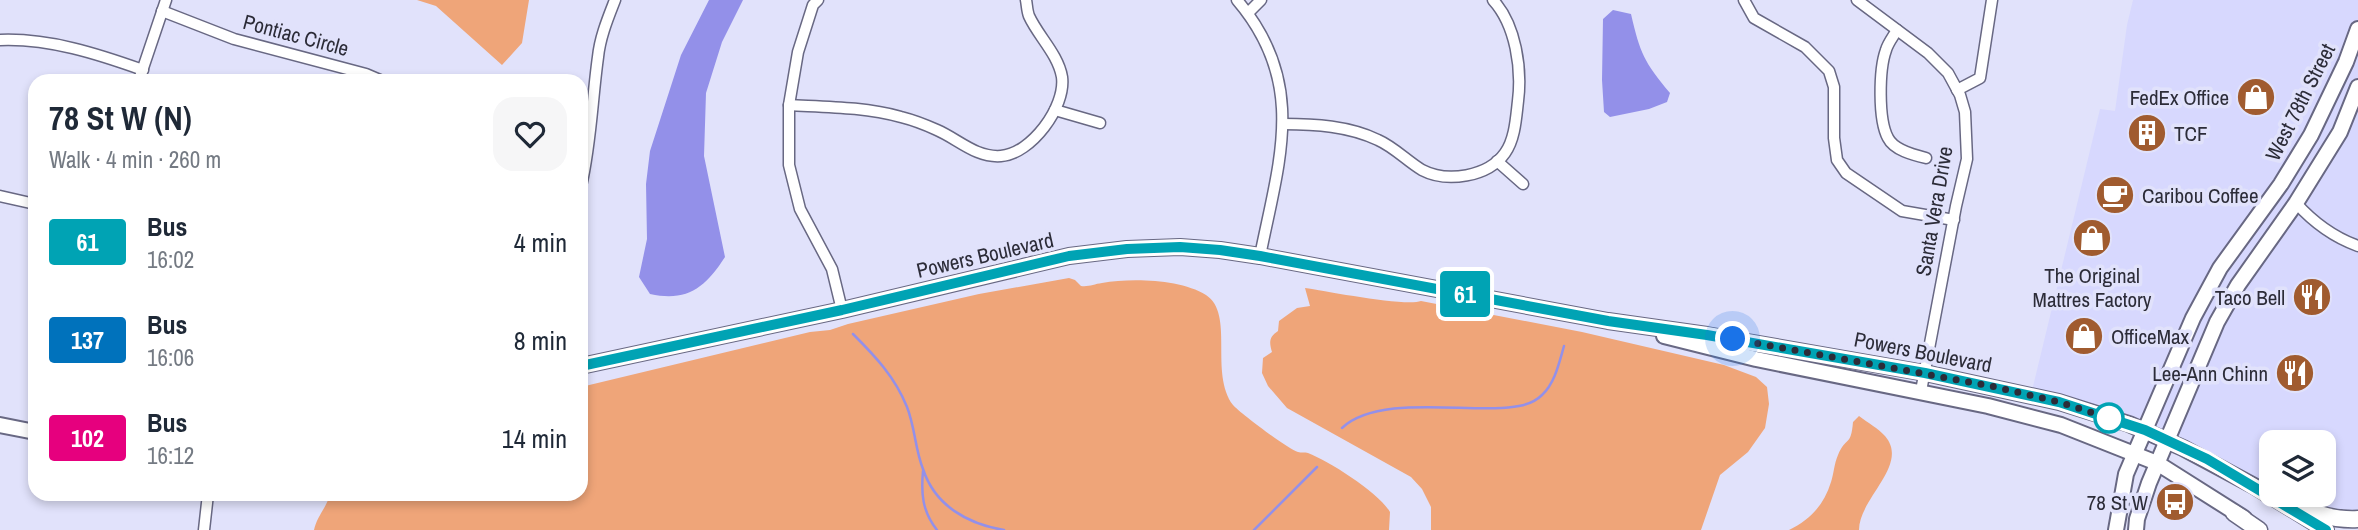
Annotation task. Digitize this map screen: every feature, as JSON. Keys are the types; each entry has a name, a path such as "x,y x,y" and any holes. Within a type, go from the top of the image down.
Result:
{"main road":[{"name":"West 78th Street","path":"2116,530 2126,474 2193,318 2220,268 2281,184 2311,135 2346,62 2358,29"},
{"path":"2136,530 2137,519 2157,463 2217,322 2238,285 2296,203 2340,132 2358,87"},
{"name":"Powers Boulevard","path":"588,364 1080,255 1127,249 1180,247 1260,256 1608,321 1720,337 1925,373 2059,402 2145,430 2207,459 2259,489"},
{"name":"Powers Boulevard","path":"1608,321 1756,359 1921,391 2034,417 2157,463 2234,513 2266,530"},
{"path":"0,425 28,431"},
{"name":"Powers Boulevard","path":"2289,507 2326,530"},
{"path":"2299,507 2335,518 2358,519"},
{"path":"2234,513 2259,530"}],"street":[{"path":"141,74 166,0"},
{"path":"588,144 598,55 615,0"},
{"path":"818,0 813,5 798,52 789,105 789,165 800,209 832,269 842,310"},
{"path":"789,105 869,110 902,117 938,130 979,153 1001,156 1020,150 1034,139 1055,110 1062,78 1054,57 1029,16 1026,0"},
{"path":"1237,0 1248,13 1270,51 1279,76 1283,104 1283,124 1260,256"},
{"path":"1248,13 1261,0"},
{"path":"1283,124 1315,124 1356,132 1379,140 1422,170 1437,176 1473,174 1497,161 1505,154 1511,141 1520,86 1512,35 1493,0"},
{"path":"1744,0 1754,18 1805,47 1829,71 1834,87 1837,160 1846,173 1902,211 1954,220"},
{"name":"Santa Vera Drive","path":"1857,0 1948,73 1965,112 1967,159 1921,391"},
{"path":"1957,90 1980,78 1992,0"},
{"name":"Pontiac Circle","path":"162,11 234,39 366,74"},
{"path":"1896,30 1886,50 1882,75 1883,122 1888,140 1900,149 1926,158"},
{"path":"0,40 52,44 106,57 143,70"},
{"path":"1055,110 1100,123"},
{"path":"1497,161 1523,184"},
{"path":"0,196 28,202"},
{"path":"2296,203 2310,219 2331,234 2358,246"},
{"path":"204,530 207,501"}],"shaded area":[{"path":"417,0 529,0 522,43 502,65 436,6"},
{"path":"709,0 743,0 722,42 706,93 704,156 725,257 710,277 694,290 675,296 650,294 639,277 647,239 646,184 650,151 681,55"},
{"path":"2133,0 2358,0 2358,515 2298,512 2289,507 2336,507 2336,430 2259,430 2259,491 2167,440 2031,395 2100,109 2115,111"},
{"path":"1613,10 1631,14 1644,57 1670,93 1667,102 1649,109 1610,117 1604,112 1603,19"},
{"path":"1069,278 1081,286 1114,281 1155,281 1183,286 1206,295 1215,304 1219,316 1223,377 1226,392 1233,405 1285,445 1317,457 1365,487 1390,512 1389,530 314,530 328,501 588,501 588,385 979,294"},
{"path":"1305,288 1383,300 1421,301 1582,332 1724,365 1756,377 1767,387 1769,404 1765,428 1748,452 1720,475 1701,530 1431,530 1431,507 1422,489 1411,477 1287,408 1268,386 1262,373 1263,358 1272,352 1271,340 1278,331 1279,321 1297,308 1310,306"},
{"path":"1859,416 1885,436 1891,447 1891,458 1888,470 1861,518 1859,530 1789,530 1803,522 1820,505 1831,482 1838,455 1849,438 1853,422"}],"waterway":[{"path":"853,334 897,386 910,415 920,461 928,482 936,493 944,503 966,518 1004,530"},
{"path":"1342,428 1357,418 1396,408 1501,408 1528,404 1538,399 1550,385 1564,346"},
{"path":"1254,530 1317,467"},
{"path":"923,471 924,502 928,516 937,530"}],"bus line":[{"name":"61","path":"588,364 842,310 1069,256 1152,247 1204,248 1608,321 1811,352 1991,386 2059,402 2145,430 2207,459 2326,530"}],"place":[{"name":"FedEx Office","path":"2256,97"},
{"name":"TCF","path":"2147,133"},
{"name":"Caribou Coffee","path":"2115,195"},
{"name":"The Original Mattres Factory","path":"2092,238"},
{"name":"Taco Bell","path":"2312,297"},
{"name":"OfficeMax","path":"2084,336"},
{"name":"Lee-Ann Chinn","path":"2295,373"},
{"name":"78 St W","path":"2175,502"}],"route":[{"path":"1733,339 1991,386 2059,402 2109,418"}]}
